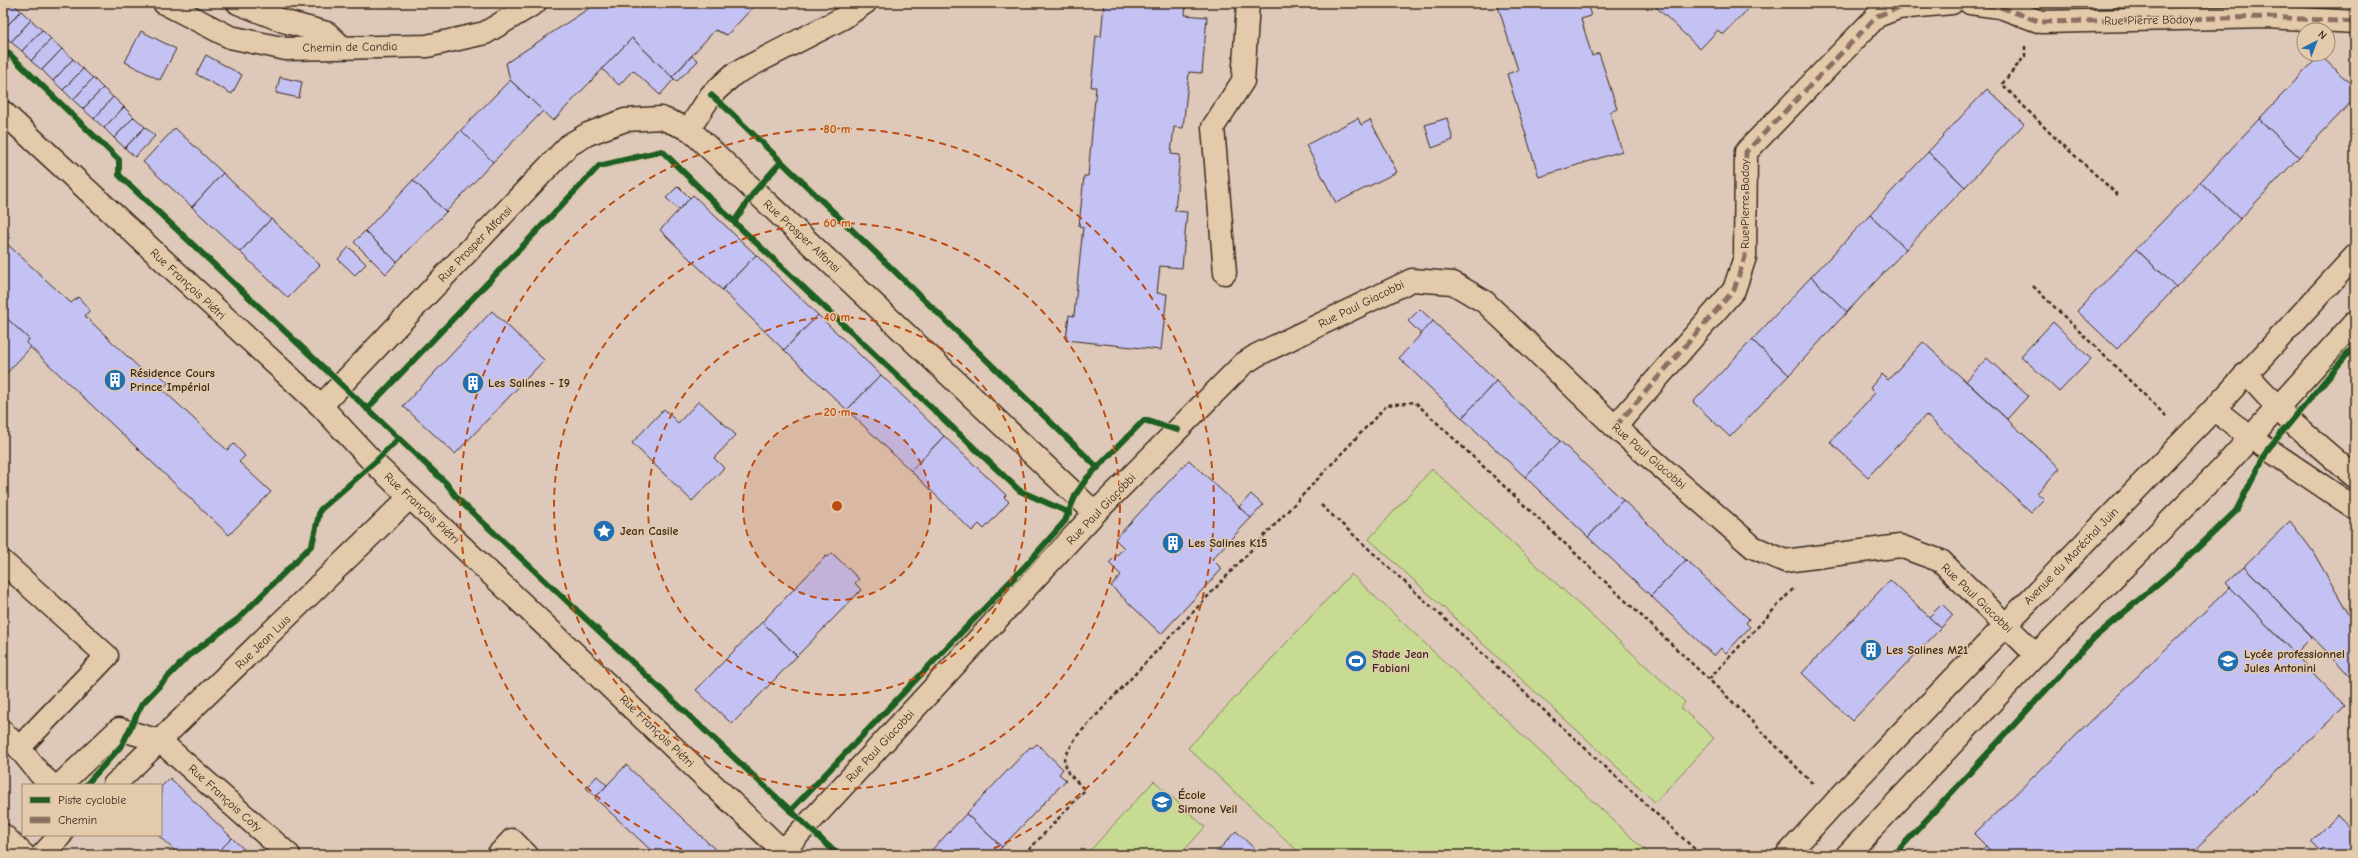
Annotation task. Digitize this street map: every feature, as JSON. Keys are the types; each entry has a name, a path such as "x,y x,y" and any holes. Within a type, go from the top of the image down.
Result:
{"street":[{"name":"Chemin de Candia","path":"164,3 230,37 286,49 427,46 484,33 534,3"},
{"path":"238,3 286,22 327,33 342,47"},
{"path":"689,129 711,95 734,74 843,18 865,3"},
{"path":"1225,273 1213,128 1243,81 1248,3"},
{"name":"Rue Pierre Bodoy","path":"1615,427 1734,290 1745,257 1746,152 1872,10 1952,3"},
{"name":"Rue Pierre Bodoy","path":"1970,3 2000,7 2041,22 2268,17 2355,22"},
{"name":"Rue François Piétri","path":"3,112 320,406 355,445 785,853"},
{"name":"Rue Prosper Alfonsi","path":"320,406 569,145 588,134 625,120 662,118 689,129 1096,513"},
{"name":"Avenue du Maréchal Juin","path":"1788,855 1833,805 2186,436 2214,409 2355,256"},
{"name":"Rue Paul Giacobbi","path":"785,853 1096,513 1243,364 1257,355 1412,280 1454,283 1485,302 1615,427 1753,547 1786,561 1900,546 1941,562 2036,655"},
{"path":"1847,855 2036,655 2222,469 2250,437 2278,409 2355,322"},
{"path":"2246,373 2278,409 2355,477"},
{"path":"2214,409 2250,437 2355,508"},
{"name":"Rue Jean Luis","path":"115,784 410,497"},
{"path":"3,562 107,656 19,748"},
{"path":"61,784 119,729 160,741"},
{"path":"3,732 19,748 40,774 51,784"},
{"name":"Rue François Coty","path":"160,741 289,855"},
{"path":"3,835 24,855"},
{"path":"42,855 61,836"},
{"path":"498,855 512,840 527,855"}],"path":[{"path":"2024,16 2025,56 2002,84 2050,133 2119,196"},
{"path":"2033,286 2186,436"},
{"path":"1024,855 1085,790 1068,773 1064,760 1076,737 1387,404 1415,402 1709,679 1833,805"},
{"path":"1321,505 1700,854"},
{"path":"1709,679 1798,583 1810,558"}],"green space":[{"path":"1432,469 1685,702 1681,708 1714,738 1655,802 1369,539"},
{"name":"Stade Jean Fabiani","path":"1351,574 1650,855 1302,855 1188,748"},
{"path":"1154,781 1205,827 1180,855 1086,855"}],"building":[{"path":"3,3 9,3 3,9"},
{"path":"9,3 13,3 21,11 3,30 3,9"},
{"path":"597,3 756,4 727,35 715,30 672,77 632,38 553,121 510,80 506,63"},
{"path":"1104,3 1186,3 1185,15 1207,17 1202,73 1189,72 1183,128 1174,127 1171,154 1180,155 1175,211 1187,212 1182,268 1160,266 1157,293 1167,294 1161,350 1066,340 1069,315 1074,316 1083,227 1079,226 1084,176 1088,176 1096,87 1091,87 1096,36 1101,37"},
{"path":"1497,3 1587,3 1591,16 1581,19 1592,56 1599,53 1617,109 1610,112 1622,151 1539,177 1507,74 1518,70"},
{"path":"1652,3 1744,3 1749,8 1723,35 1718,30 1700,49"},
{"path":"21,11 31,20 11,42 3,34 3,30"},
{"path":"31,20 42,30 22,51 11,42"},
{"path":"42,30 51,39 31,61 22,51"},
{"path":"141,31 176,49 160,80 125,62"},
{"path":"632,38 674,79 660,95 633,70 619,85 602,69"},
{"path":"51,39 62,49 42,70 31,61"},
{"path":"62,49 73,59 53,81 42,70"},
{"path":"206,55 242,75 232,94 196,74"},
{"path":"692,56 698,61 677,81 672,77"},
{"path":"73,59 83,69 63,90 53,81"},
{"path":"2313,62 2327,62 2355,88 2355,98 2299,157 2259,119"},
{"path":"83,69 93,78 73,100 63,90"},
{"path":"280,77 302,82 299,98 276,93"},
{"path":"93,78 103,88 83,109 73,100"},
{"path":"510,80 543,111 493,162 461,130"},
{"path":"103,88 113,97 94,119 83,109"},
{"path":"1987,89 2024,124 1965,187 1928,152"},
{"path":"113,97 124,107 104,128 94,119"},
{"path":"124,107 134,117 114,138 104,128"},
{"path":"134,117 145,127 125,148 114,138"},
{"path":"1358,118 1361,125 1370,120 1397,172 1336,203 1306,145"},
{"path":"1447,118 1453,140 1432,148 1425,125"},
{"path":"2259,119 2299,157 2240,219 2200,182"},
{"path":"145,127 155,136 135,157 125,148"},
{"path":"175,128 223,173 192,207 143,162"},
{"path":"461,130 493,162 446,212 413,180"},
{"path":"1928,152 1965,187 1906,249 1870,215"},
{"path":"223,173 271,219 240,252 192,207"},
{"path":"413,180 446,212 397,262 365,231"},
{"path":"2200,182 2240,219 2176,287 2136,249"},
{"path":"678,186 690,198 679,210 666,198"},
{"path":"693,195 756,255 722,290 660,230"},
{"path":"1870,215 1906,249 1847,312 1811,277"},
{"path":"271,219 320,265 288,298 240,252"},
{"name":"Résidence Cours Prince Impérial","path":"3,228 11,236 5,242 71,303 78,297 90,310 85,316 149,377 155,370 168,383 162,389 227,450 234,444 245,456 239,462 271,492 229,535 26,343 29,339 3,315"},
{"path":"365,231 397,262 386,274 354,242"},
{"path":"349,247 366,264 355,275 338,259"},
{"path":"2136,249 2176,287 2117,349 2077,311"},
{"path":"756,255 818,315 784,350 722,290"},
{"path":"1811,277 1847,312 1789,375 1752,340"},
{"path":"1420,309 1433,321 1421,334 1408,321"},
{"name":"Les Salines - I9","path":"492,311 544,360 455,454 403,406"},
{"path":"3,315 29,339 26,343 31,347 3,377"},
{"path":"818,315 881,375 847,410 784,350"},
{"path":"1433,321 1496,381 1462,418 1399,358"},
{"path":"2053,322 2091,359 2059,392 2021,356"},
{"path":"1752,340 1789,375 1730,437 1693,402"},
{"path":"1923,342 2060,468 2037,493 2044,499 2031,512 1926,415 1868,477 1830,442 1875,393 1870,388 1882,374 1888,380"},
{"path":"1987,358 2028,396 2007,419 1966,381"},
{"path":"881,375 944,436 911,471 847,410"},
{"path":"1496,381 1560,441 1525,477 1462,418"},
{"path":"699,401 736,435 714,458 724,468 692,501 632,443 664,409 678,423"},
{"path":"944,436 1006,495 1004,497 1009,502 984,529 979,524 972,531 911,471"},
{"path":"1560,441 1623,500 1588,537 1525,477"},
{"name":"Les Salines K15","path":"1189,460 1251,518 1212,559 1222,569 1161,634 1111,586 1121,575 1109,563 1124,548 1115,539"},
{"path":"1251,494 1263,505 1251,518 1239,507"},
{"path":"1623,500 1686,560 1651,596 1588,537"},
{"path":"2290,521 2312,550 2355,625 2355,681 2244,566"},
{"path":"832,553 859,579 855,583 861,590 797,656 762,622 826,556 828,557"},
{"path":"1686,560 1749,619 1746,623 1750,627 1726,653 1721,648 1714,656 1651,596"},
{"path":"2244,566 2312,637 2295,654 2226,583"},
{"name":"Les Salines M21","path":"1890,580 1941,628 1852,721 1802,673"},
{"path":"2230,587 2345,706 2189,855 1995,855 1974,834"},
{"path":"1942,604 1953,615 1941,628 1929,617"},
{"path":"762,622 797,656 732,724 696,690"},
{"path":"1037,744 1063,769 1059,774 1066,780 1002,847 966,814 1030,747 1032,748"},
{"path":"626,765 720,854 656,855 595,798"},
{"path":"597,776 607,785 596,797 586,788"},
{"path":"170,778 232,838 215,855 179,855 159,836 162,836 162,786"},
{"path":"966,814 1002,847 995,855 927,855"},
{"path":"2337,815 2355,834 2355,855 2325,855 2311,841"},
{"path":"1236,831 1261,855 1214,855"},
{"path":"232,838 250,855 215,855"},
{"path":"1986,846 1995,855 1976,855"}],"marked path":[{"path":"1615,427 1734,290 1745,257 1746,152 1877,16 1898,8 1952,3"},
{"path":"1970,3 2000,7 2041,22 2268,17 2355,22"}],"cycle path":[{"path":"3,48 119,160 119,175 446,483 459,500 838,855"},
{"path":"711,95 1098,468"},
{"path":"367,409 599,166 662,151 734,222 755,191 781,162"},
{"path":"734,222 1020,491 1070,513"},
{"path":"1894,855 2094,638 2182,563 2236,511 2268,449 2355,345"},
{"path":"790,811 1027,564 1065,521 1076,494 1087,478 1144,420 1178,430"},
{"path":"87,784 122,745 142,704 188,656 238,619 312,545 320,510 374,463 399,438"}],"place":[{"name":"Résidence Cours Prince Impérial","path":"115,380"},
{"name":"Les Salines - I9","path":"473,383"},
{"name":"Jean Casile","path":"604,531"},
{"name":"Les Salines K15","path":"1173,543"},
{"name":"Les Salines M21","path":"1871,650"},
{"name":"Stade Jean Fabiani","path":"1356,661"},
{"name":"Lycée professionnel Jules Antonini","path":"2228,661"},
{"name":"École Simone Veil","path":"1162,802"}]}
